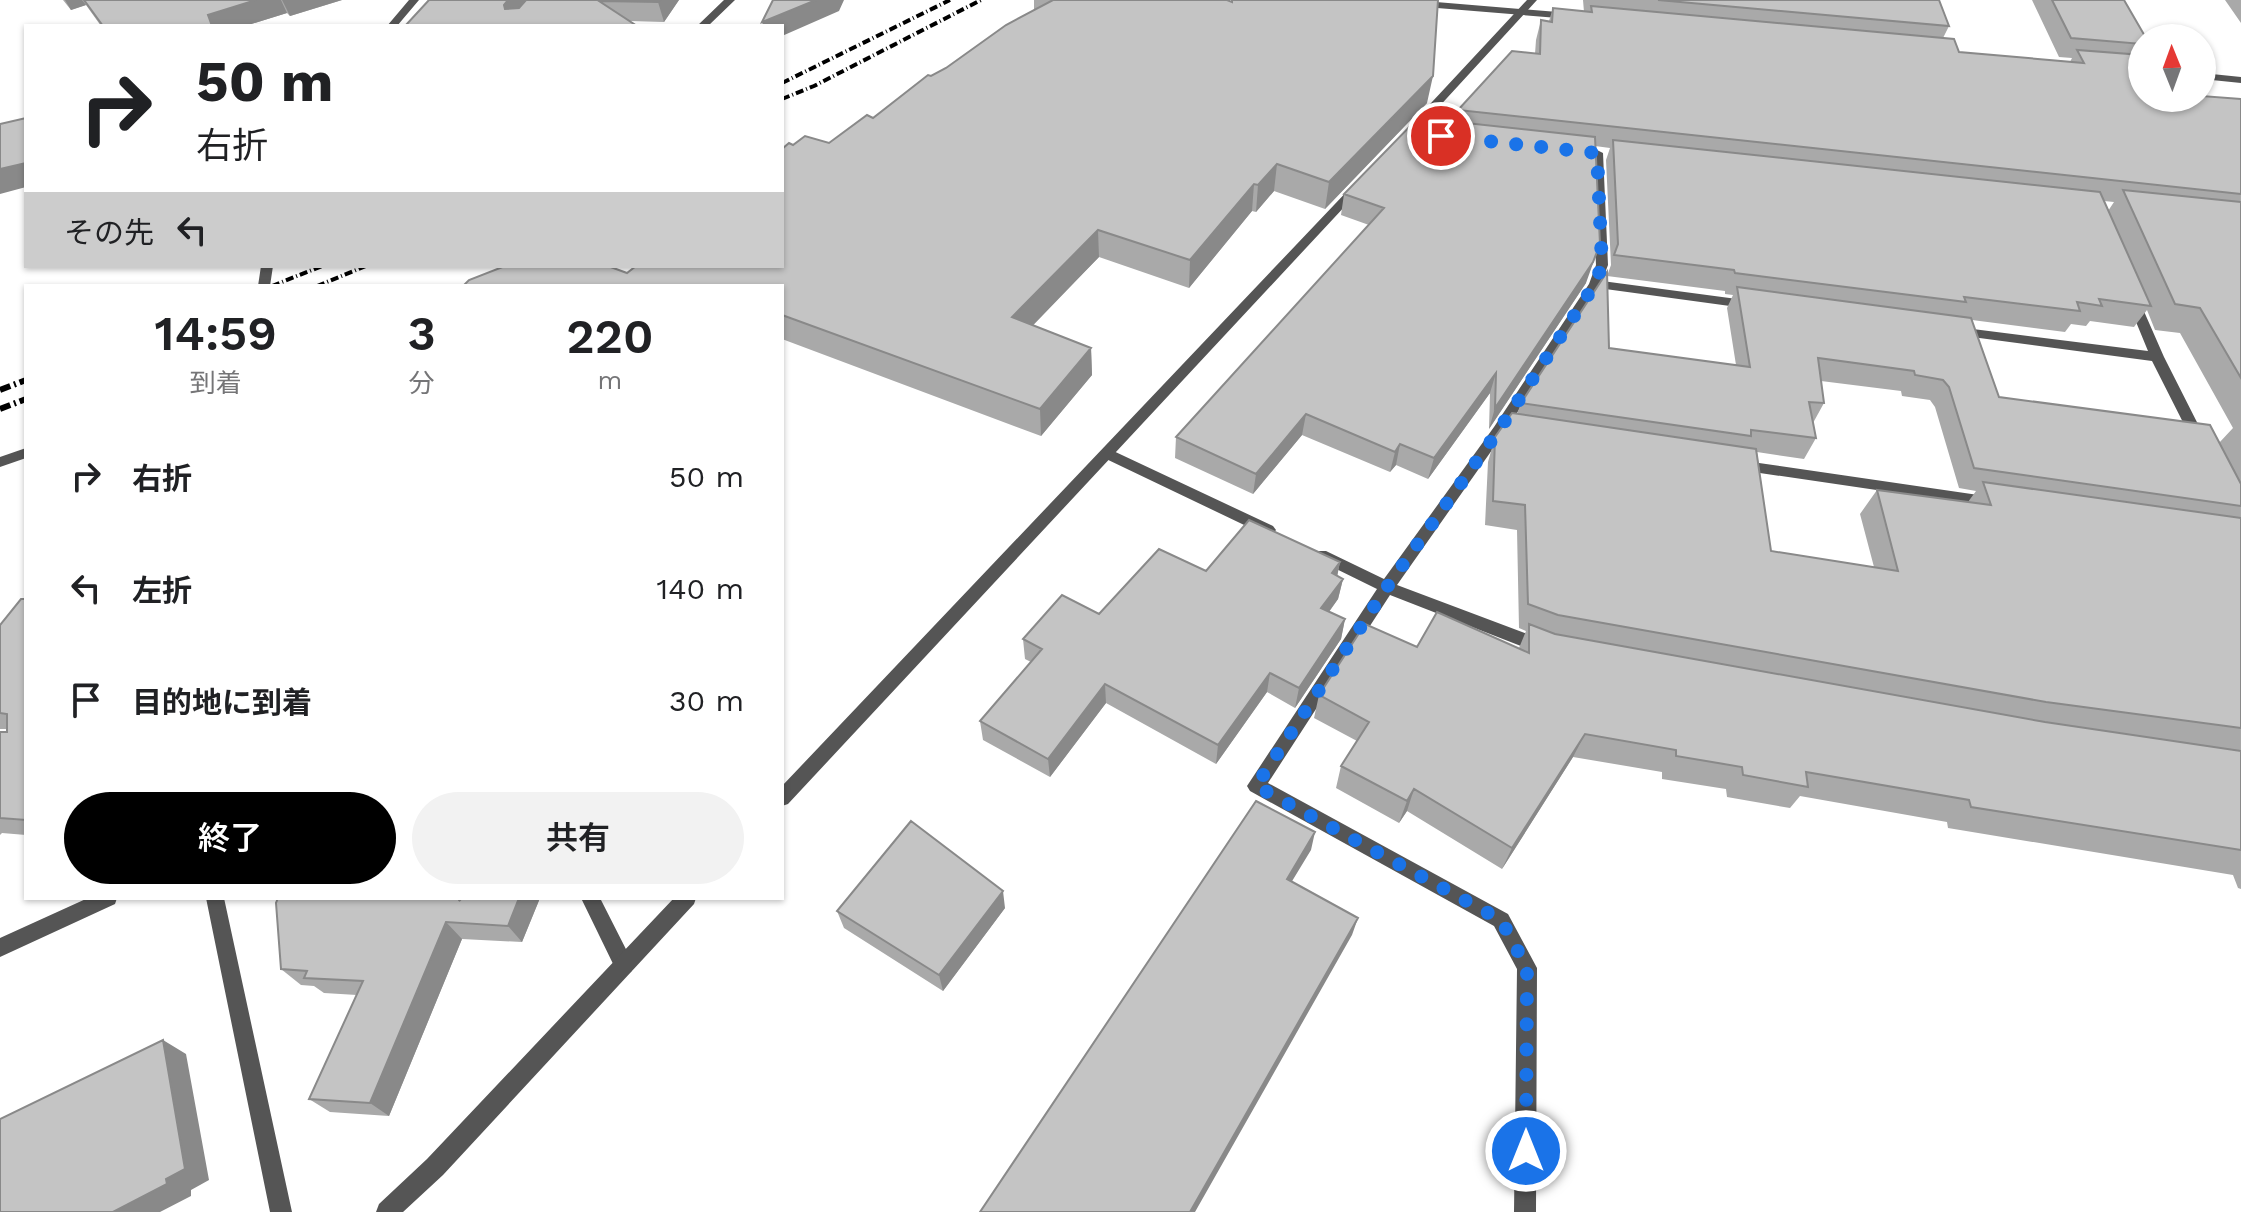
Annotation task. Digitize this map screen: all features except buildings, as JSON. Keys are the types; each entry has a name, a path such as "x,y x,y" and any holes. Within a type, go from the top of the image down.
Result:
{"street":[{"path":"394,24 414,0"},
{"path":"704,24 730,0"},
{"path":"1376,0 1527,6 1586,18"},
{"path":"1399,144 1418,133 1527,6"},
{"path":"2216,77 2241,80"},
{"path":"1581,151 1612,154"},
{"path":"1525,1212 1527,968 1501,920 1256,786 1387,587 1507,431 1595,284 1602,265 1597,153"},
{"path":"784,796 1107,453 1172,379 1367,177"},
{"path":"1595,284 1767,307"},
{"path":"2128,289 2157,357 2206,453"},
{"path":"1938,329 2157,357"},
{"path":"1107,453 1387,587 1545,648 1561,651"},
{"path":"0,462 24,454"},
{"path":"1720,462 2004,503"},
{"path":"0,948 104,900"},
{"path":"215,900 281,1212"},
{"path":"591,900 624,965"},
{"path":"387,1212 435,1167 685,900"}],"railway":[{"path":"784,82 950,0"},
{"path":"784,98 814,86 981,0"},
{"path":"277,284 317,268"},
{"path":"322,284 361,268"},
{"path":"0,390 24,381"},
{"path":"0,409 24,400"}],"route":[{"path":"1441,136 1597,153 1602,265 1595,284 1499,430 1387,587 1256,786 1501,920 1527,968 1526,1151"}]}
